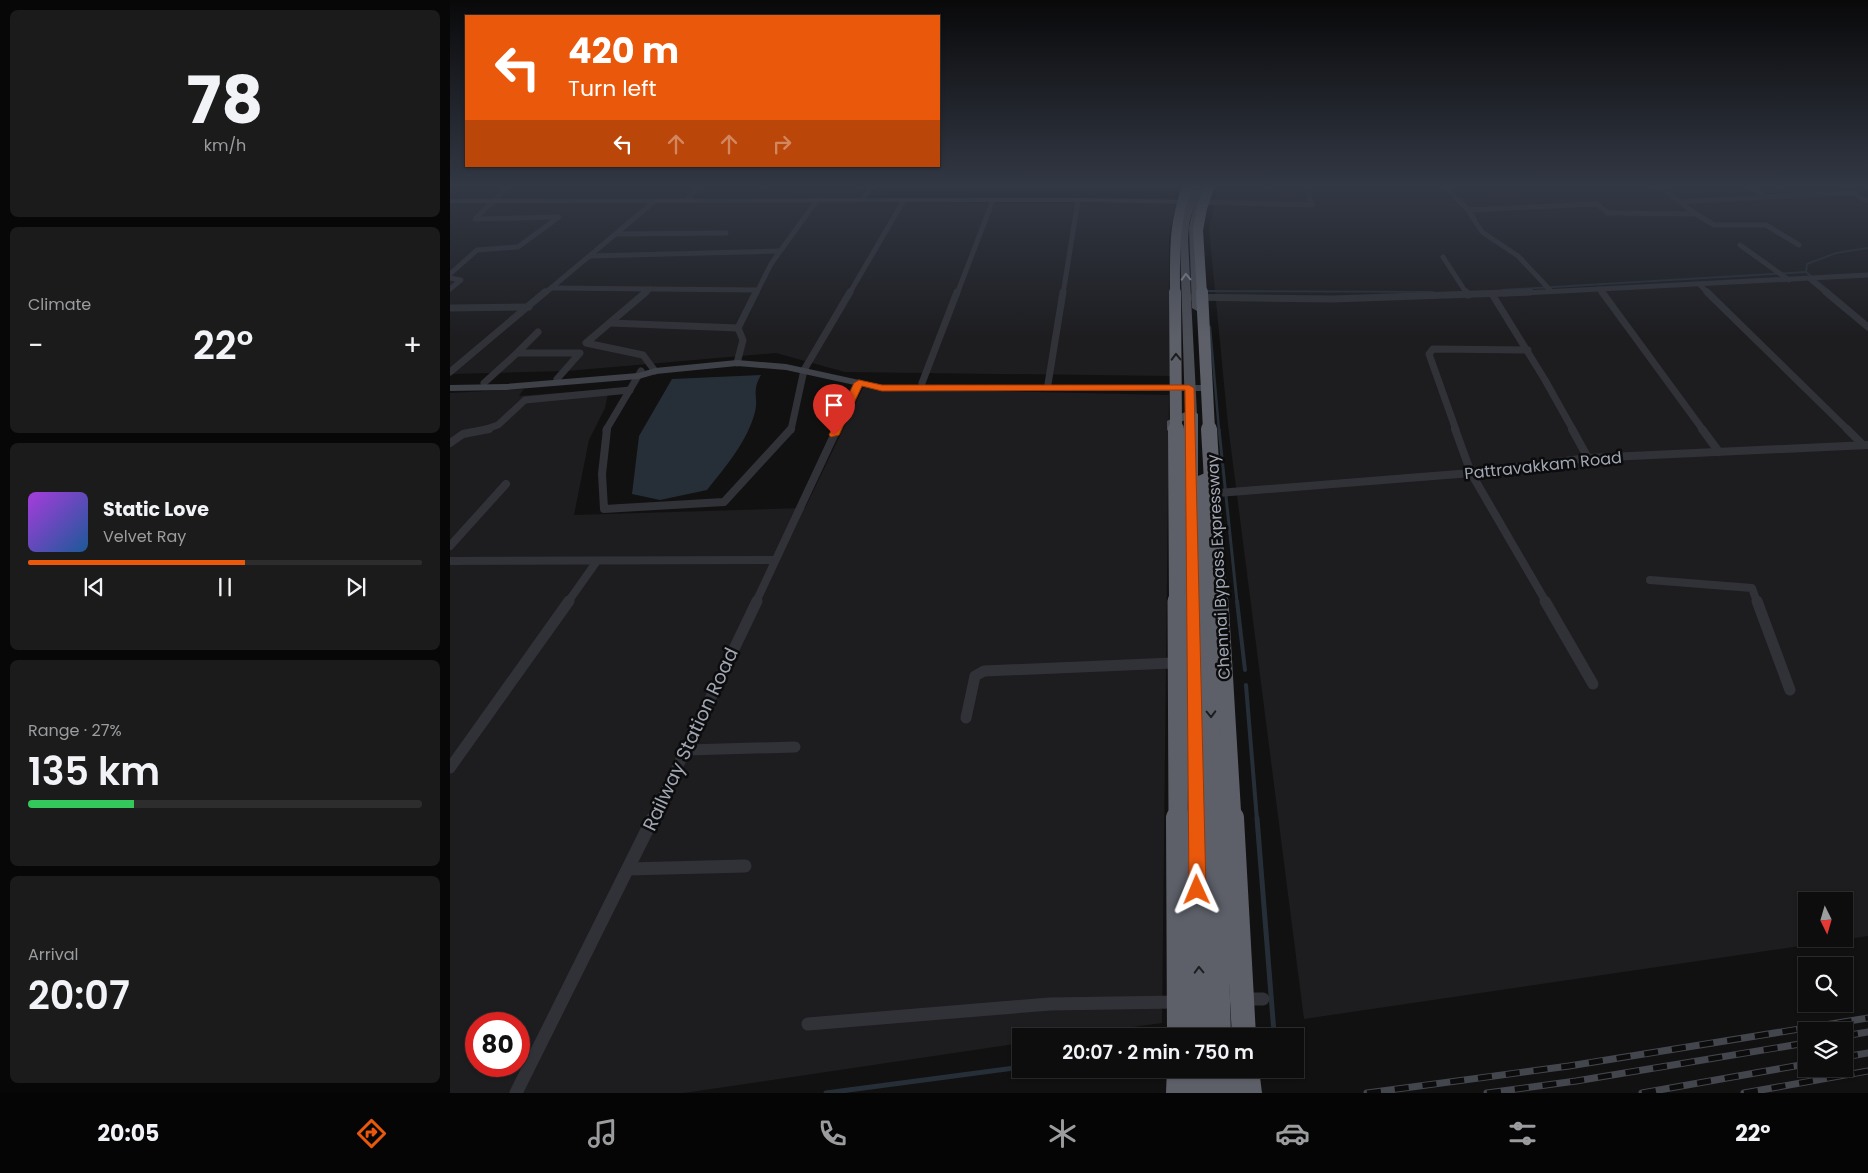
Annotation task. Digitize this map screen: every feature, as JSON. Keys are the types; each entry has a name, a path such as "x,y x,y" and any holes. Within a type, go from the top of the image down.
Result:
{"highway":[{"path":"1175,236 1179,1028"},
{"name":"Chennai Bypass Expressway","path":"1198,236 1233,812 1244,1028"},
{"path":"1198,414 1191,547 1201,1028"},
{"path":"1198,414 1219,1028"},
{"path":"1180,1078 1180,1093"},
{"path":"1202,1078 1203,1093"},
{"path":"1221,1078 1222,1093"},
{"path":"1247,1078 1248,1093"}],"main road":[{"path":"1193,236 1200,297 1202,386 1198,414"},
{"path":"1198,414 1189,386 1200,297"},
{"path":"450,388 506,387 737,362 804,370 882,388 1202,386"},
{"path":"450,384 484,384 646,372"},
{"path":"872,386 882,383 1189,386"},
{"path":"1198,414 1215,421 1223,493 1248,939 1174,940 1173,421 1198,414"}],"street":[{"path":"450,274 477,250 518,247 533,236"},
{"path":"450,372 614,236"},
{"path":"737,362 743,340 738,328 756,290 791,236"},
{"path":"650,289 586,343 643,356 646,372 630,390 605,432 602,474 604,509 724,502 791,431 804,370 883,236"},
{"path":"922,384 979,236"},
{"path":"1048,384 1072,236"},
{"path":"1488,236 1518,256 1548,288"},
{"path":"1785,236 1799,245"},
{"path":"1740,245 1789,280"},
{"path":"590,256 780,251"},
{"path":"1443,257 1468,295"},
{"path":"1200,297 1332,299 1468,295 1548,288 1600,289 1700,285 1868,275"},
{"path":"450,278 461,280 450,289"},
{"path":"1810,279 1868,327"},
{"path":"1700,285 1866,445"},
{"path":"551,288 756,290"},
{"path":"1600,289 1720,452"},
{"path":"1492,294 1528,350 1588,458"},
{"path":"450,308 529,307"},
{"path":"610,323 738,328"},
{"path":"484,384 538,332"},
{"path":"1528,350 1430,350 1471,472 1593,684"},
{"path":"517,353 580,352 557,379"},
{"name":"Railway Station Road","path":"516,1093 687,750 774,560 859,383"},
{"path":"450,443 461,434 496,426 518,404 525,400 630,390"},
{"name":"Pattravakkam Road","path":"1223,493 1471,472 1588,458 1866,445"},
{"path":"450,546 506,484"},
{"path":"450,561 774,560"},
{"path":"450,768 597,561"},
{"path":"1650,580 1752,588 1790,690"},
{"path":"966,718 975,676 984,671 1172,663"},
{"path":"687,750 795,747"},
{"path":"628,869 745,866"},
{"path":"808,1024 1050,1004 1263,999"}],"shaded area":[{"path":"450,236 1169,236 1170,376 845,372 776,353 567,371 450,374"},
{"path":"1210,236 1868,236 1868,936 1853,938 1853,892 1798,892 1798,946 1304,1019 1228,425"},
{"path":"761,375 756,386 755,412 747,433 735,453 707,490 660,500 632,494 639,436 672,379"},
{"path":"863,388 1169,395 1162,1023 1127,1028 1012,1028 1012,1044 684,1093 450,1093 450,393 524,389 519,396 609,389 605,408 589,440 574,515 805,508"}],"waterway":[{"path":"1806,272 1807,264 1836,253 1868,248"},
{"path":"1502,290 1806,272"},
{"path":"1806,272 1829,291"},
{"path":"1207,293 1207,291 1433,292"},
{"path":"1210,327 1219,430"},
{"path":"1219,429 1237,602"},
{"path":"1237,601 1245,670"},
{"path":"1246,685 1257,820"},
{"path":"1257,818 1274,1028"},
{"path":"826,1093 1012,1068"}],"railway":[{"path":"1367,1093 1569,1066 1868,1018"},
{"path":"1853,1034 1868,1032"},
{"path":"1487,1093 1576,1081 1798,1044"},
{"path":"1853,1056 1868,1053"},
{"path":"1642,1093 1798,1065"},
{"path":"1744,1093 1868,1071"}],"route":[{"path":"834,435 859,383 882,388 1189,388 1191,414 1191,547 1194,612 1197,890"}]}
